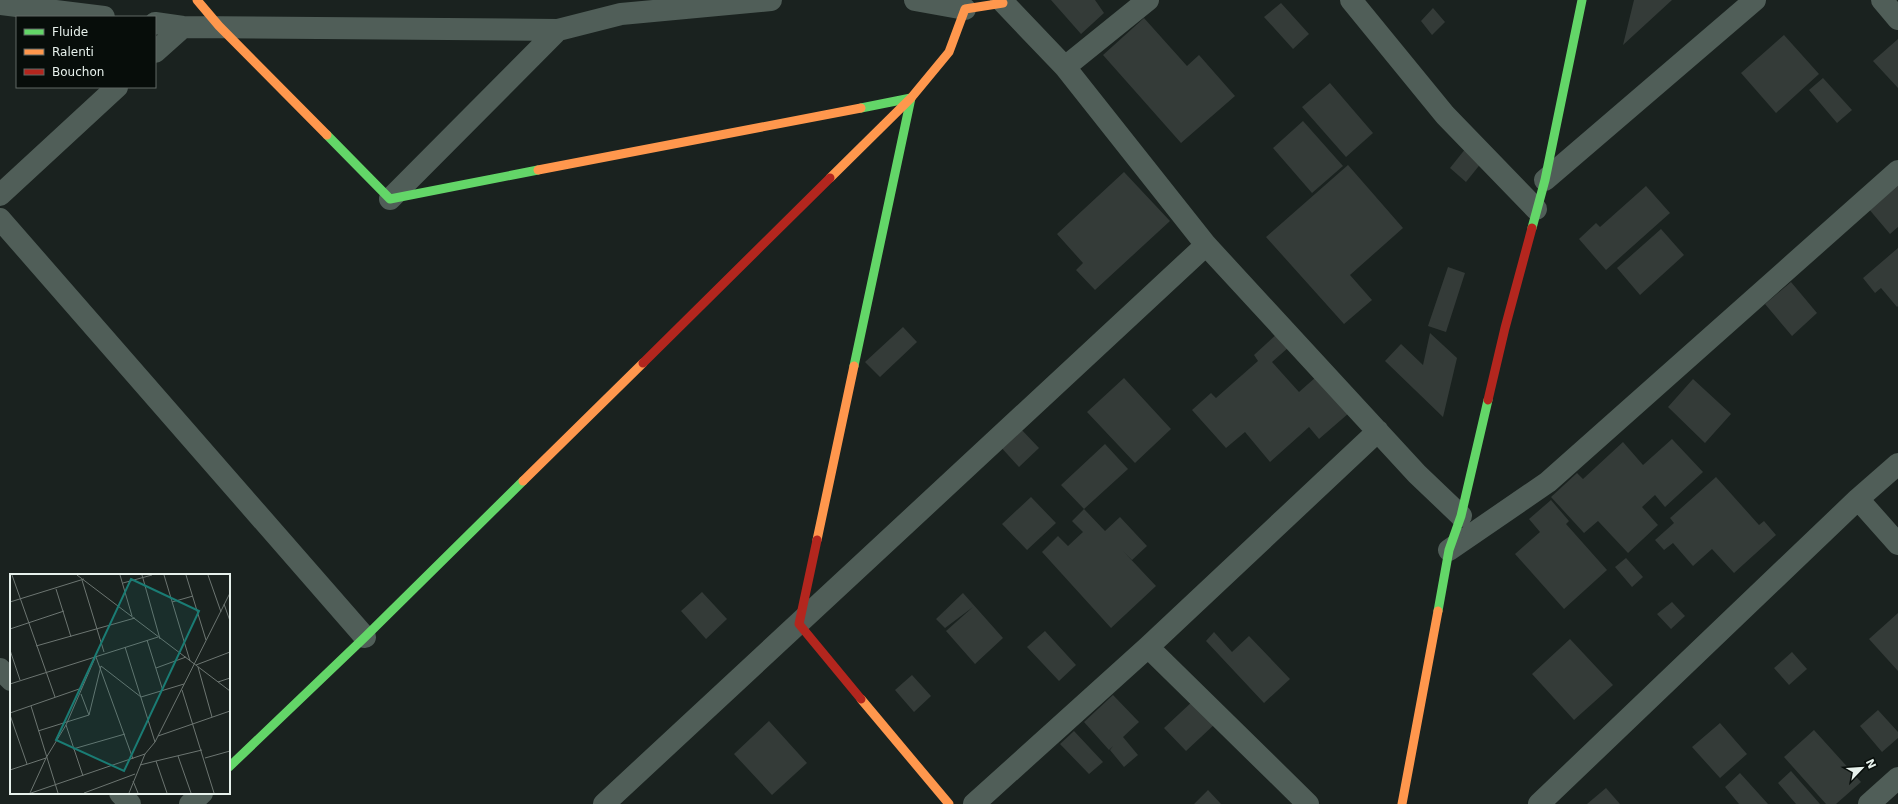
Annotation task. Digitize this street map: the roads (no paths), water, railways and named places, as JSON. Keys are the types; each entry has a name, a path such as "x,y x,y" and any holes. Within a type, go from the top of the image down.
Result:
{"street":[{"path":"197,0 219,26 390,199"},
{"path":"156,23 183,27 219,26 558,30 615,7 771,0"},
{"path":"915,0 965,9 1002,1 1065,66 1206,245 1417,474 1460,516"},
{"path":"1065,66 1148,0"},
{"path":"1351,0 1446,115 1536,209"},
{"path":"1402,804 1449,550 1460,516 1505,328 1545,180 1582,0"},
{"path":"1545,180 1755,0"},
{"path":"1882,0 1898,19"},
{"path":"0,4 96,16"},
{"path":"230,766 365,637 911,98 949,52 965,9"},
{"path":"156,51 183,27"},
{"path":"390,199 558,30"},
{"path":"0,195 116,88"},
{"path":"390,199 911,98"},
{"path":"799,624 911,98"},
{"path":"1449,550 1548,482 1898,171"},
{"path":"0,219 365,637"},
{"path":"604,804 1206,245"},
{"path":"974,804 1148,647 1378,431"},
{"path":"1539,804 1858,499 1898,464"},
{"path":"1858,499 1898,544"},
{"path":"799,624 949,804"},
{"path":"1148,647 1308,804"},
{"path":"0,669 10,679"},
{"path":"1869,804 1898,778"},
{"path":"121,794 130,804"},
{"path":"190,804 201,794"}]}
